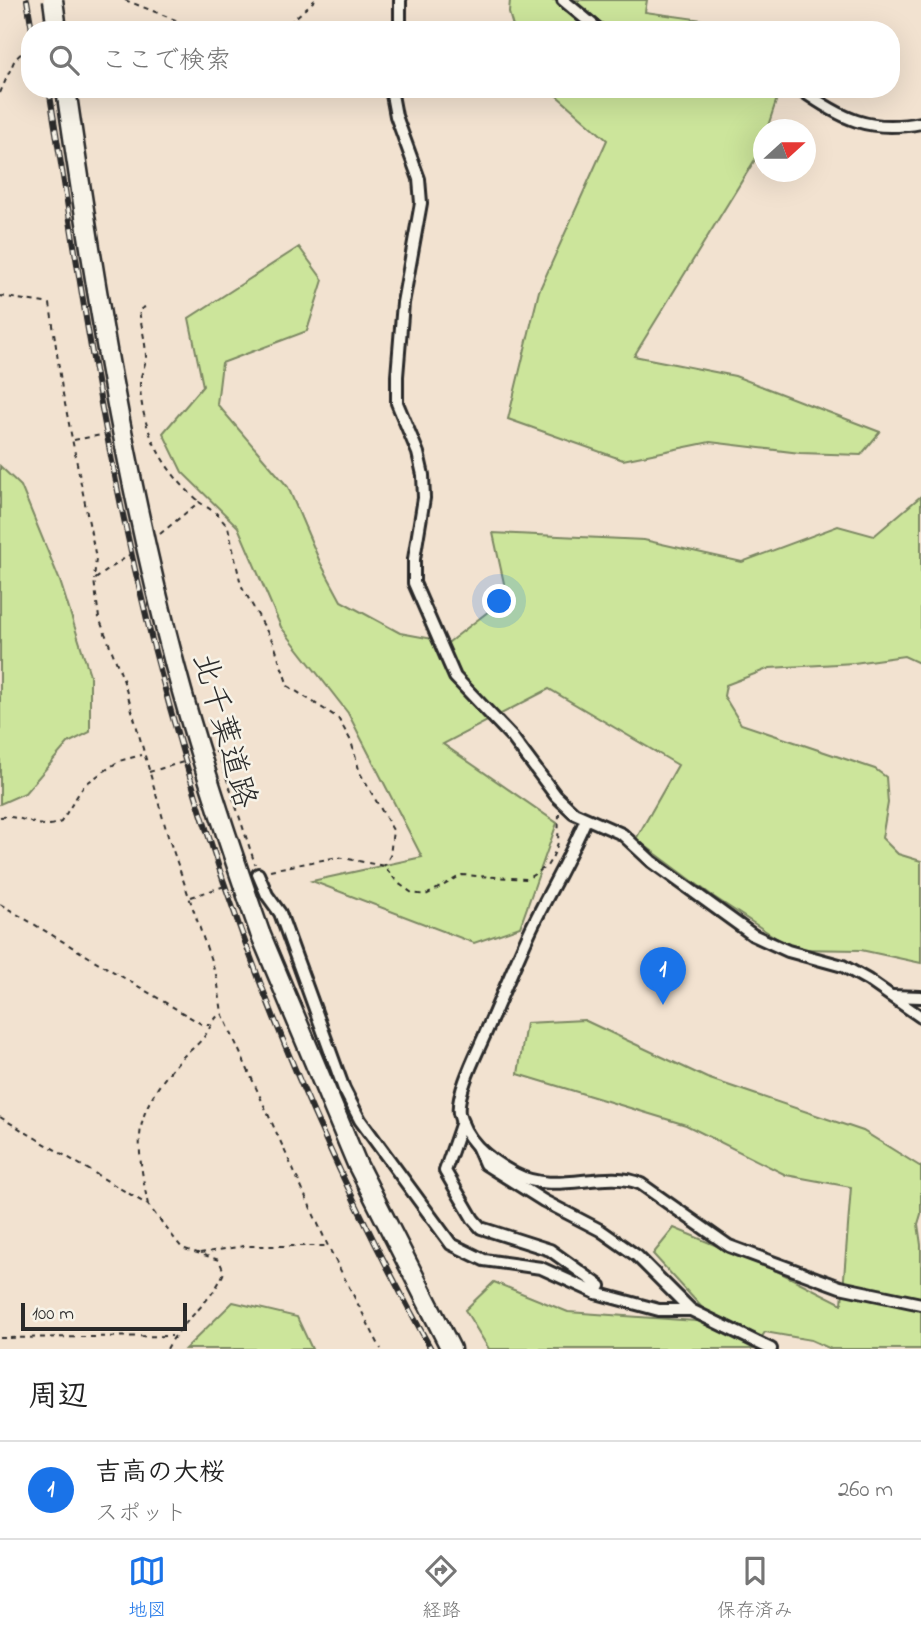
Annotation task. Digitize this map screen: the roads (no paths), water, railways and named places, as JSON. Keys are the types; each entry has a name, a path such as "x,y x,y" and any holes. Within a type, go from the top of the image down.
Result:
{"highway":[{"path":"53,0 56,21"},
{"name":"北千葉道路","path":"67,98 111,373 153,578 199,749 260,933 339,1127 451,1349"}],"street":[{"path":"400,0 400,21"},
{"path":"563,0 588,21"},
{"path":"393,98 396,116 419,179 421,203 403,303 397,363 397,403 418,453 423,475 424,498 414,559 414,583 455,677 512,737 556,796 573,813 604,824 622,834 651,861 753,935 788,951 843,966 921,1017"},
{"path":"812,98 822,105 872,126 900,128 921,123"},
{"path":"586,819 569,860 531,929 477,1053 462,1093 459,1110 462,1122 485,1164 544,1201 600,1230 637,1256 691,1310 771,1349"},
{"path":"258,874 267,895 280,913 344,1088 360,1120 451,1244 484,1260 541,1268 596,1293 659,1310 691,1310"},
{"path":"891,995 921,997"},
{"path":"462,1122 445,1171 472,1219 492,1233 550,1250 568,1260 600,1286 596,1293"},
{"path":"478,1148 518,1176 533,1179 567,1184 625,1177 640,1184 729,1246 840,1287 921,1304"}],"railway":[{"path":"27,0 30,21"},
{"path":"50,98 90,344 119,496 144,607 206,826 242,934 283,1041 328,1145 431,1349"}],"place":[{"name":"吉高の大桜","path":"663,1005"}]}
